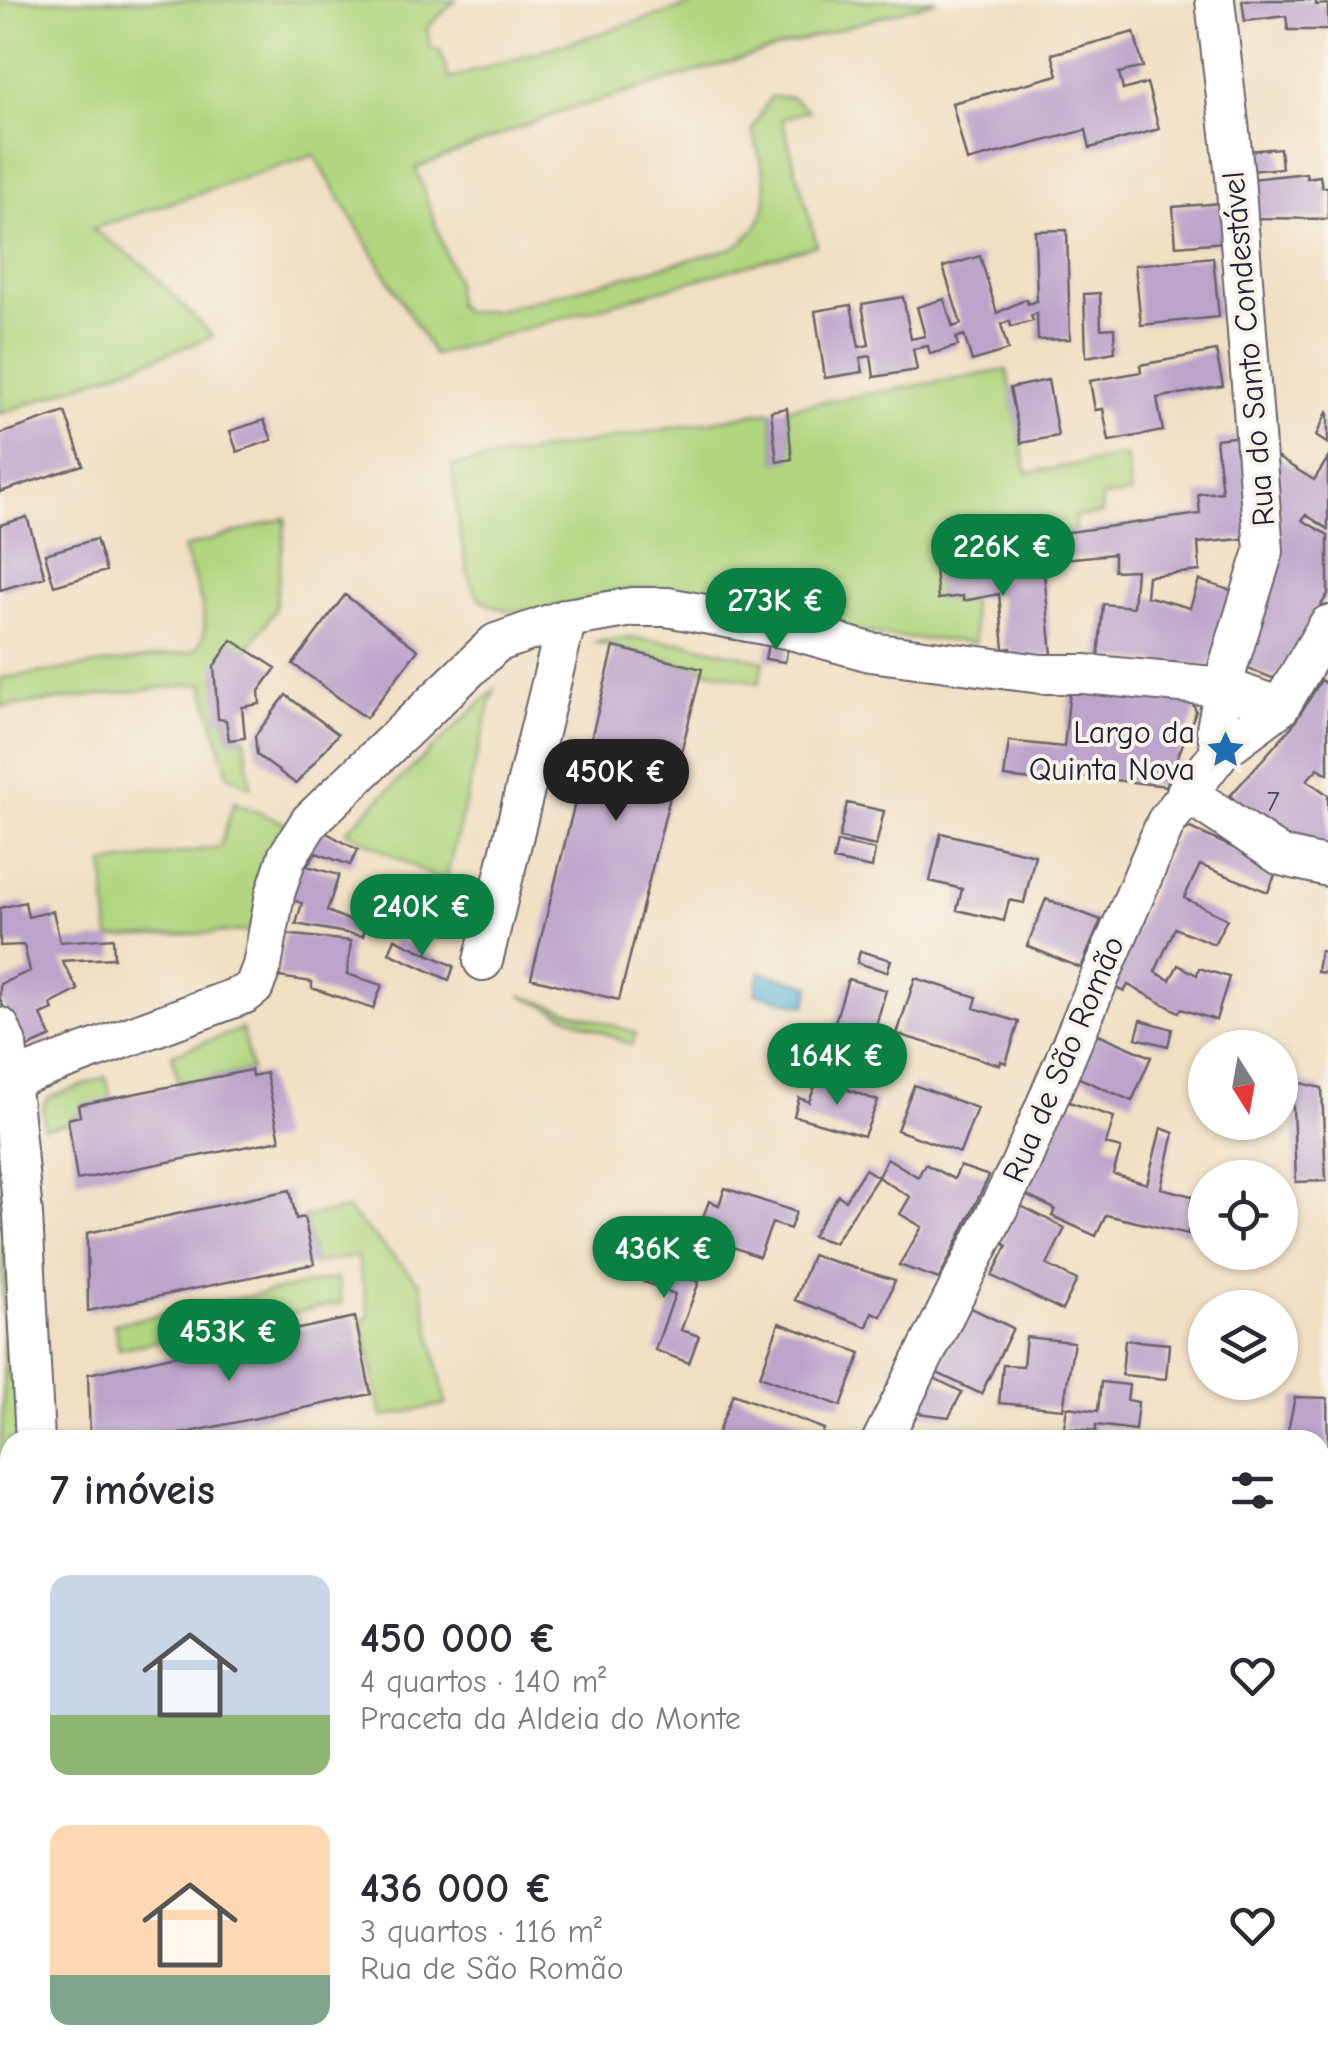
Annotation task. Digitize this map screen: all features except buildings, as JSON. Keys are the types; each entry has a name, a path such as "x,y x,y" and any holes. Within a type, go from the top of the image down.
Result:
{"street":[{"name":"Rua do Santo Condestável","path":"1214,0 1240,234 1264,551 1224,687 1216,729 1221,752"},
{"path":"10,1080 244,994 254,986 287,857 310,821 496,644 567,618 633,607 667,607 791,630 870,652 1041,674 1084,674 1224,687 1280,706"},
{"path":"483,961 567,618"},
{"name":"Rua de São Romão","path":"887,1430 1020,1165 1152,850 1186,792 1221,752 1280,706 1328,625"},
{"path":"1186,792 1281,856 1328,867"},
{"path":"0,1027 7,1044 24,1215 35,1430"}],"green space":[{"path":"0,0 456,0 427,28 431,49 440,50 449,79 708,0 937,0 555,114 416,168 455,280 456,304 464,312 498,310 733,248 759,223 764,209 765,180 752,130 770,97 791,97 809,110 782,119 817,245 434,355 314,155 92,229 144,265 213,337 0,414"},
{"path":"1007,370 1027,473 1126,456 1131,494 1101,497 1102,514 1074,517 1075,531 1062,533 1064,559 981,568 979,553 935,558 938,598 971,600 975,643 882,636 698,592 637,589 517,612 498,608 474,590 465,557 452,466 771,411 777,461 791,459 787,408"},
{"path":"286,518 275,610 247,650 226,720 229,739 245,738 251,787 228,775 203,683 0,707 0,678 192,652 200,643 204,617 183,548"},
{"path":"624,638 686,643 764,661 759,683 593,642"},
{"path":"494,690 445,883 346,831"},
{"path":"234,802 287,824 251,931 109,938 104,864 220,847"},
{"path":"520,995 636,1033 632,1045"},
{"path":"242,1029 251,1070 179,1084 172,1054"},
{"path":"106,1077 111,1099 69,1119 69,1123 44,1128 43,1108 48,1098"},
{"path":"1,1183 20,1430 2,1430"},
{"path":"346,1209 421,1284 446,1404 382,1417 362,1320 370,1317 357,1256 314,1264 304,1217"},
{"path":"337,1278 342,1303 119,1349 114,1324"}],"water":[{"path":"760,972 811,986 806,1006 755,993"}],"place":[{"name":"Largo da Quinta Nova","path":"1225,750"}]}
